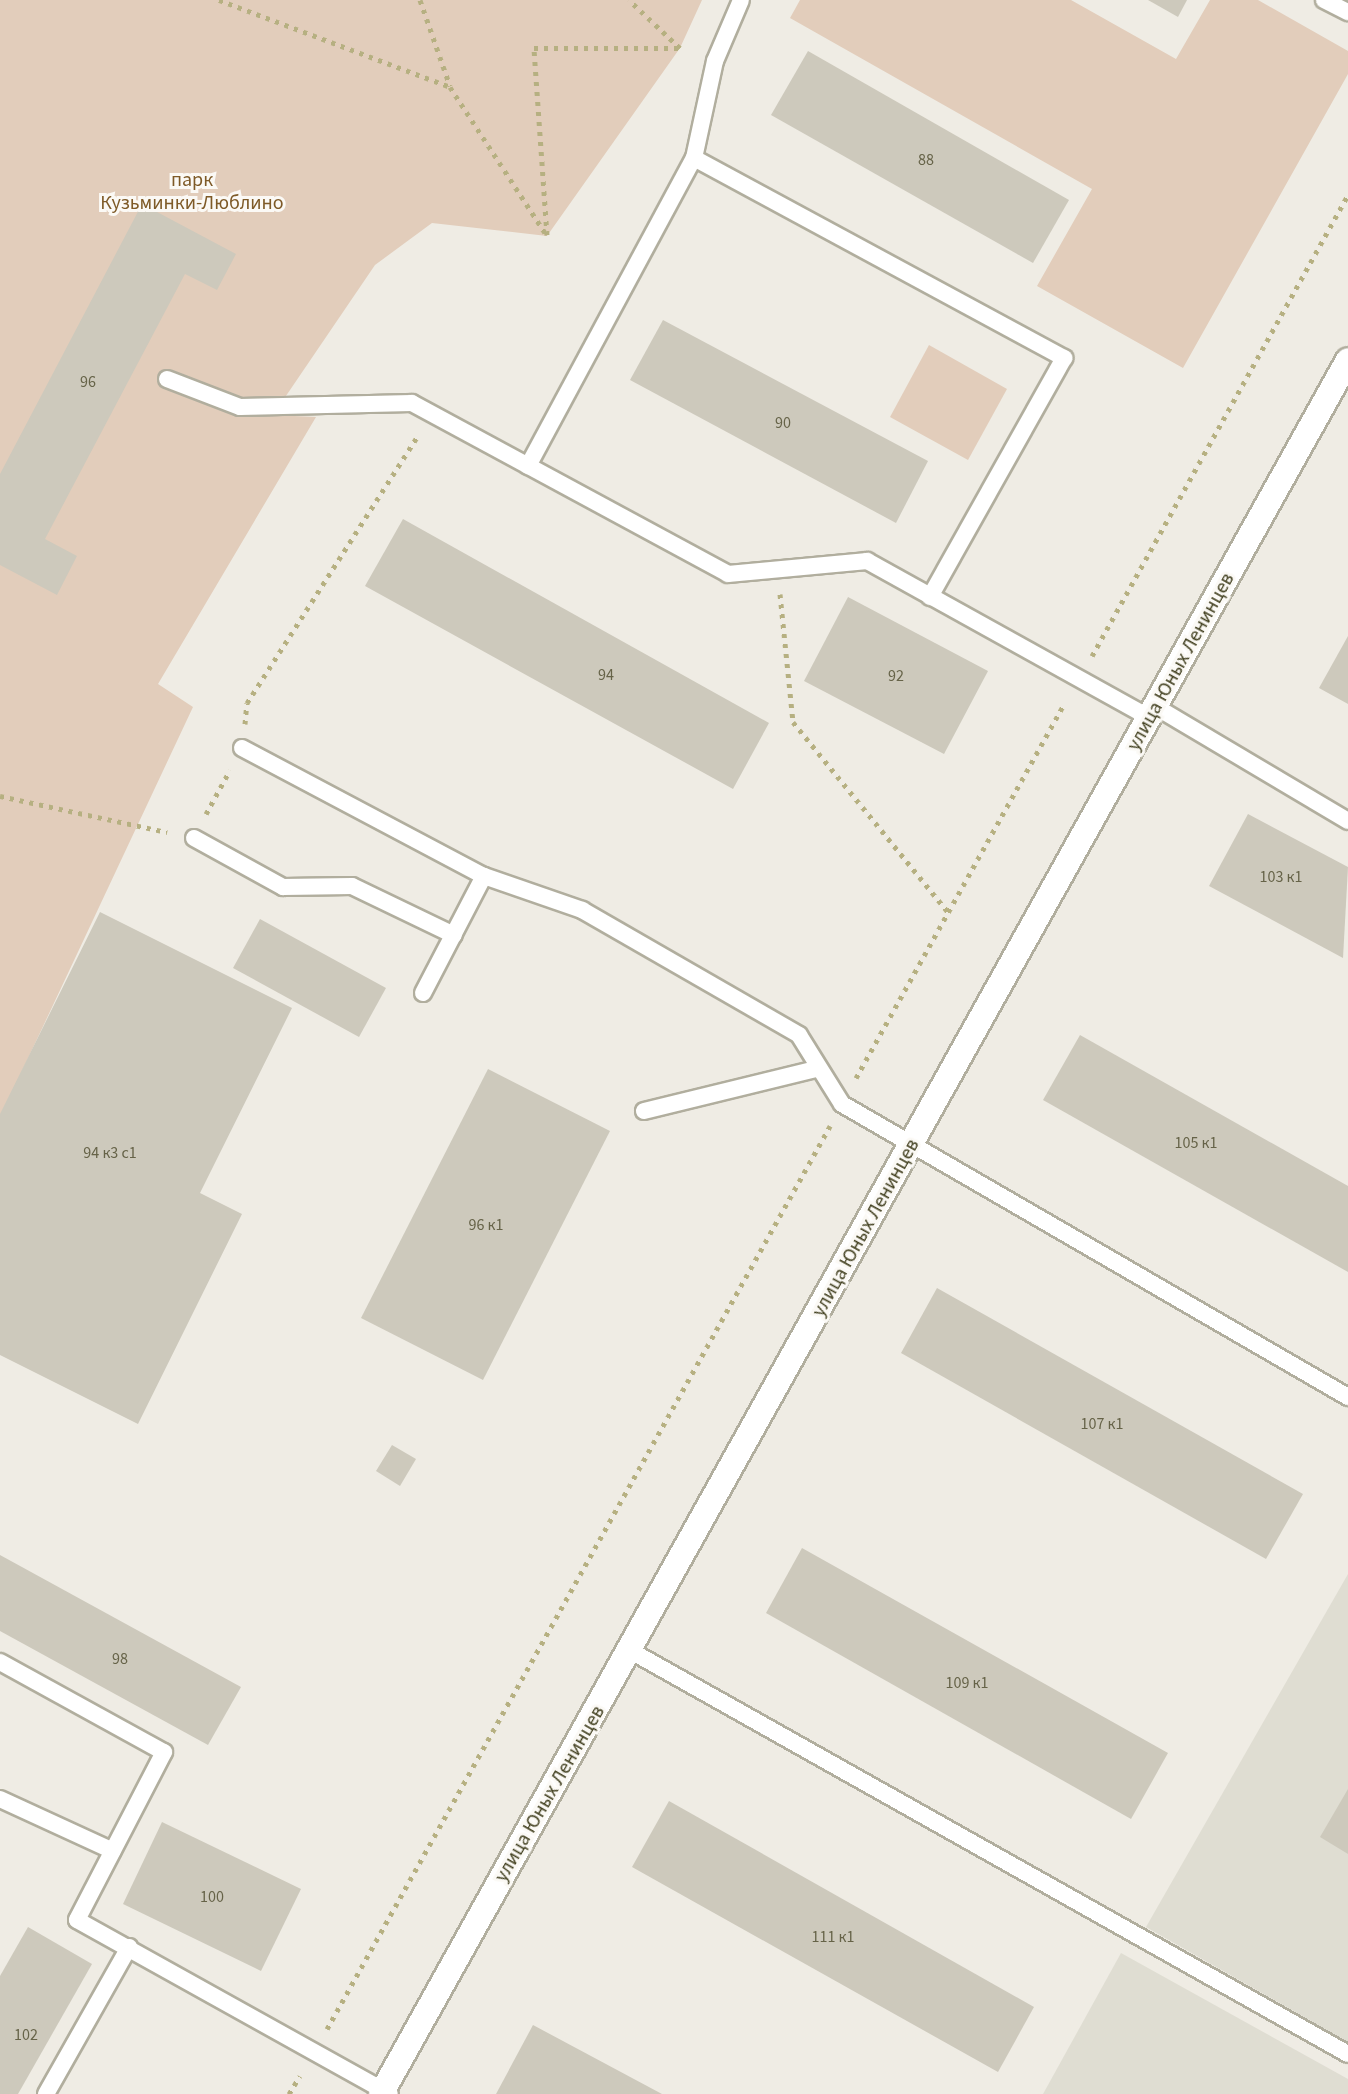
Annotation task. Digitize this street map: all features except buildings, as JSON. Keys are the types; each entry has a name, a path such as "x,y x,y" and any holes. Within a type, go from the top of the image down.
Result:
{"main road":[{"name":"улица Юных Ленинцев","path":"385,2093 1348,360"}],"lane":[{"path":"528,466 694,158 715,61 741,0"},
{"path":"1324,0 1348,12"},
{"path":"694,158 1064,358 930,597"},
{"path":"167,379 240,407 412,403 728,574 867,561 1079,679 1153,713 1348,821"},
{"path":"242,748 484,876 582,910 799,1035 816,1069 842,1104 1348,1397"},
{"path":"194,838 283,887 352,886 454,935"},
{"path":"423,993 484,876"},
{"path":"644,1111 816,1069"},
{"path":"631,1651 1348,2054"},
{"path":"0,1662 164,1752 77,1920 385,2093"},
{"path":"0,1799 113,1851"},
{"path":"46,2094 129,1947"}],"path":[{"path":"219,0 450,87"},
{"path":"420,0 450,87 547,236 534,48 680,48 629,0"},
{"path":"289,2094 1348,195"},
{"path":"0,796 194,838 242,748 247,703 432,414"},
{"path":"778,570 793,722 949,913"}],"shaded area":[{"path":"1348,1574 1348,2042 1146,1927"},
{"path":"1121,1953 1348,2079 1348,2094 1043,2094"}],"green space":[{"name":"парк Кузьминки-Люблино","path":"0,0 702,0 680,48 547,236 432,223 375,265 273,415 316,417 158,684 193,707 0,1118"},
{"path":"800,0 1071,0 1176,59 1210,0 1258,0 1348,51 1348,74 1183,368 1037,286 1092,189 790,18"},
{"path":"929,345 1007,389 968,460 890,417"}]}
